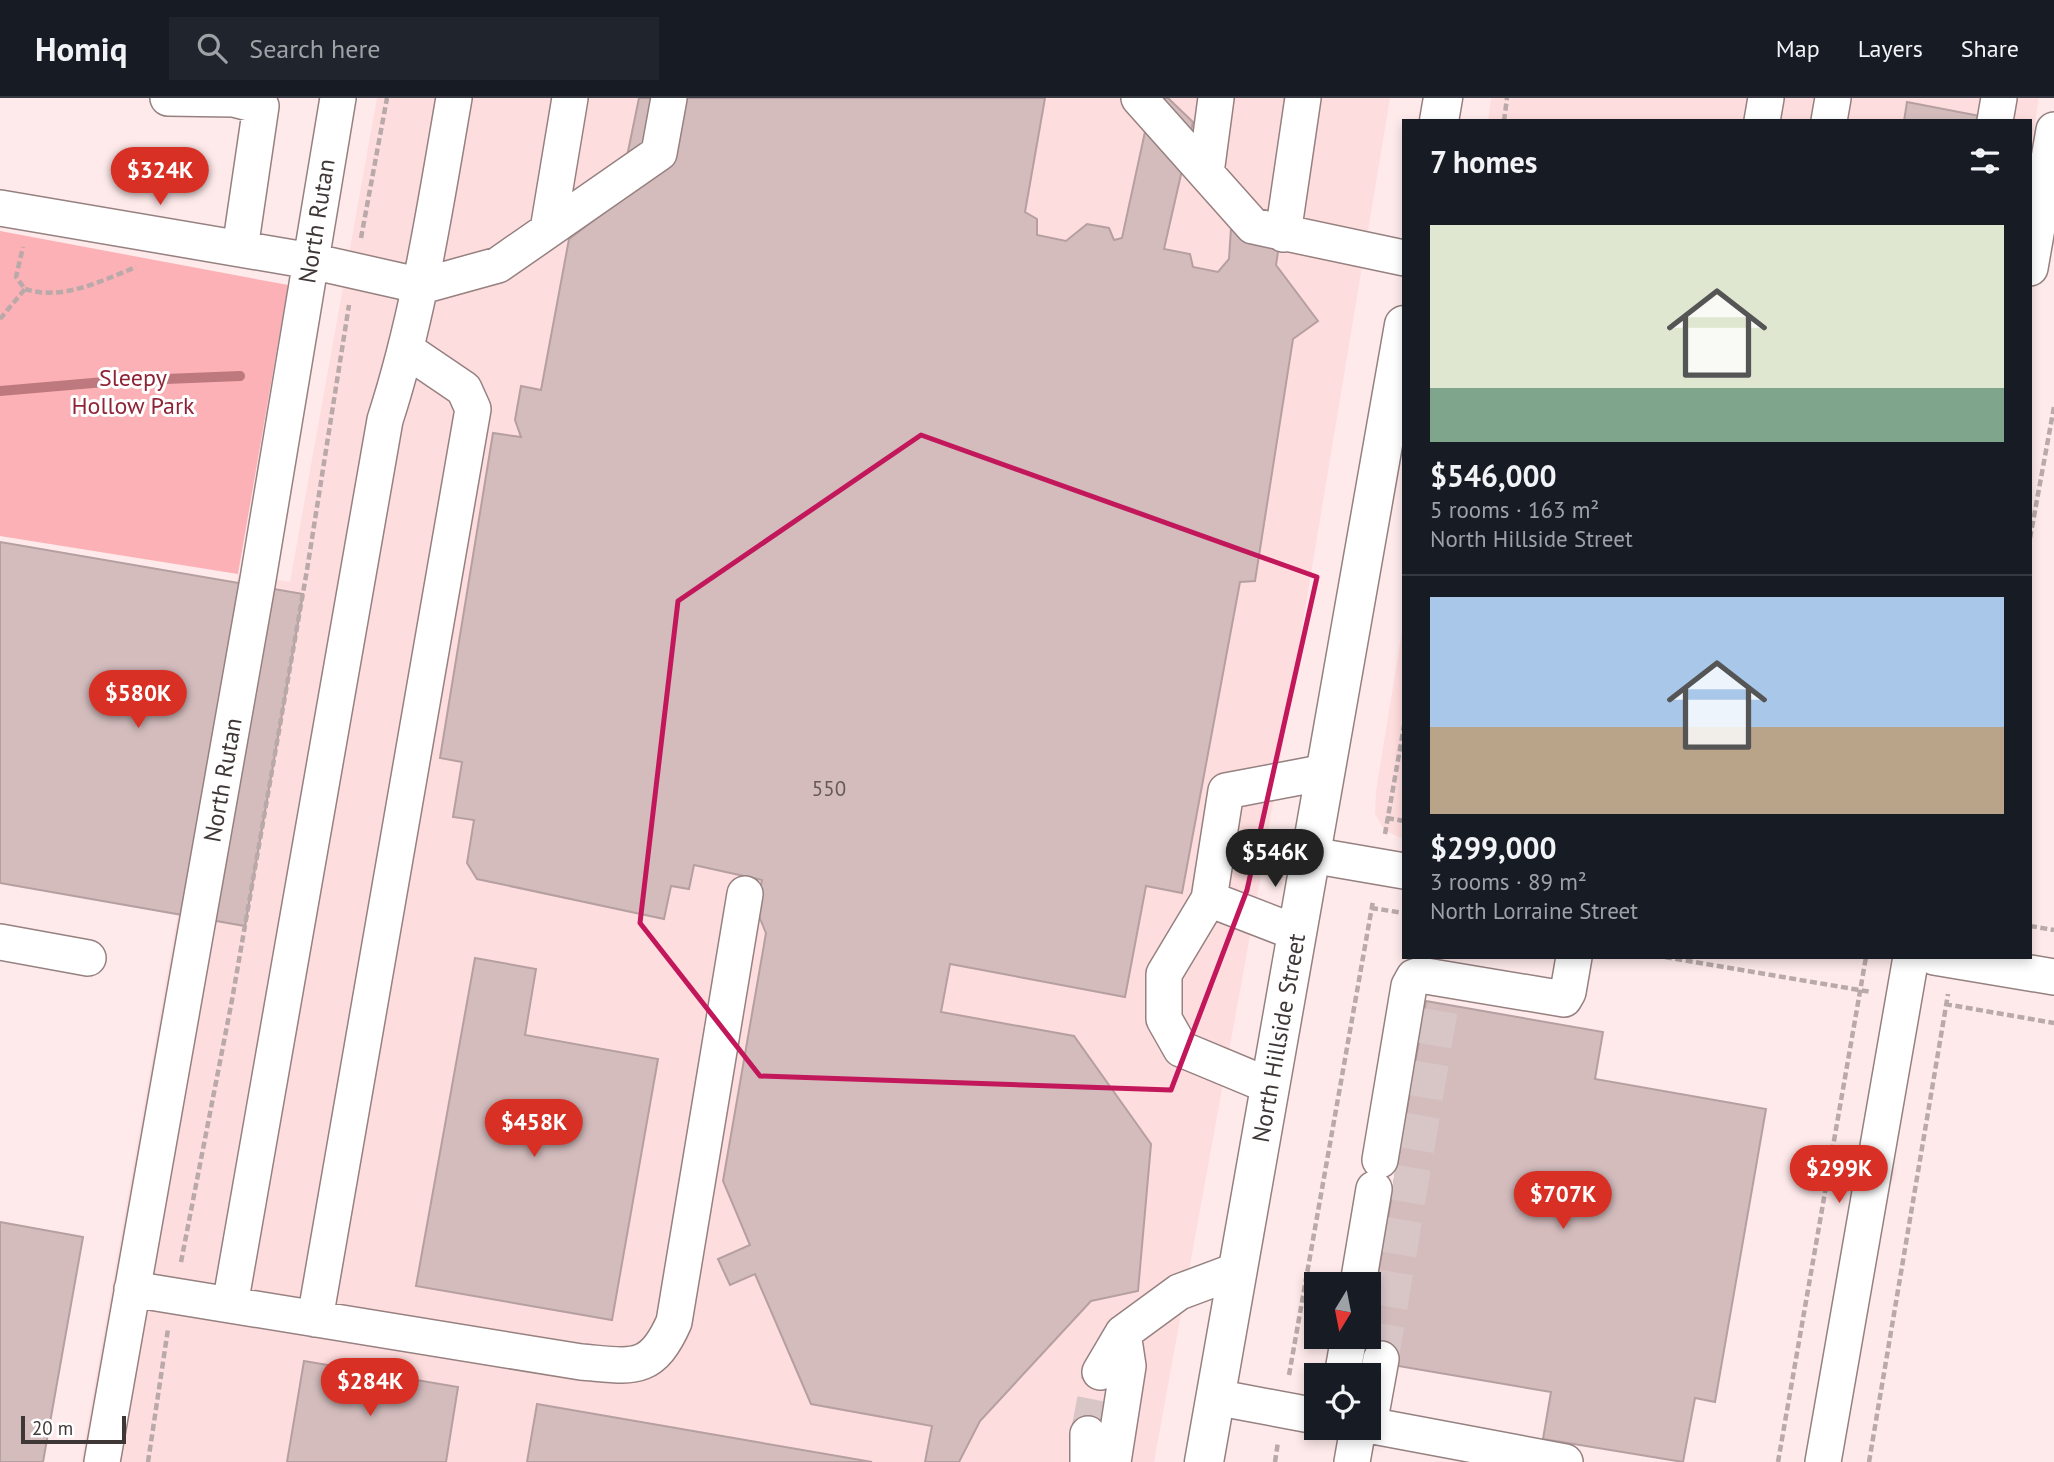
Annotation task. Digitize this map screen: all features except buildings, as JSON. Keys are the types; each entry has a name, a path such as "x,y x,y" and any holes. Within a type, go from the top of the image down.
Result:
{"main road":[{"path":"1439,119 1443,98"},
{"name":"North Hillside Street","path":"1204,1462 1402,336"}],"street":[{"path":"168,98 192,101 234,99 261,106 240,249"},
{"name":"North Rutan","path":"102,1462 254,607 338,98"},
{"path":"230,1305 386,420 408,351 422,286 454,98"},
{"path":"548,230 570,98"},
{"path":"0,208 311,261 422,286 498,265 659,153 669,98"},
{"path":"1139,98 1253,226 1402,258"},
{"path":"1206,173 1216,98"},
{"path":"1283,234 1303,98"},
{"path":"1762,119 1766,98"},
{"path":"1829,119 1833,98"},
{"path":"1995,119 1999,98"},
{"path":"2032,245 2034,222 2054,130"},
{"path":"315,1319 473,409 464,389 408,351"},
{"path":"1270,1086 1181,1049 1164,1019 1164,974 1209,900 1226,791 1326,772"},
{"path":"1311,855 1391,869"},
{"path":"132,1289 594,1363 644,1362 663,1348 674,1322 745,894"},
{"path":"1209,900 1297,933"},
{"path":"0,942 88,958"},
{"path":"1360,1272 1409,986 1414,977 1420,975 1444,989 1564,999 1569,992 1574,959"},
{"path":"1824,1462 1911,959"},
{"path":"1944,959 2054,976"},
{"path":"1100,1372 1123,1333 1179,1292 1238,1270"},
{"path":"1113,1462 1128,1366 1123,1333"},
{"path":"1380,1363 1381,1359"},
{"path":"1215,1397 1300,1413"},
{"path":"1381,1429 1460,1452 1565,1462"},
{"path":"1352,1462 1356,1440"}],"path":[{"path":"148,1462 175,1296 232,1000 300,611 355,271 387,98"},
{"path":"1504,119 1507,98"},
{"path":"24,243 16,277 24,289 44,295 82,288 138,266"},
{"path":"0,320 24,289"},
{"path":"2032,527 2054,407"},
{"path":"1275,1462 1300,1413 1371,908 1391,869 1387,818 1402,737"},
{"path":"1387,818 1402,821"},
{"path":"1371,908 1402,913"},
{"path":"2032,926 2054,930"},
{"path":"1677,959 2054,1023"},
{"path":"1778,1462 1866,959"},
{"path":"1869,1462 1947,1005 1944,959"}],"highlighted area":[{"path":"921,435 1317,577 1247,890 1171,1090 760,1076 640,923 678,601"}],"shaded area":[{"path":"377,98 1390,98 1260,881 1154,1462 81,1462 238,574 290,582"},
{"path":"1491,98 2039,98 2032,138 2032,119 1488,119"},
{"path":"1402,631 1402,839 1384,830 1375,814 1376,791"}],"green space":[{"name":"Sleepy Hollow Park","path":"0,231 288,285 238,574 0,536"}],"waterway":[{"path":"0,391 116,381 240,376"}],"tunnel":[{"path":"1381,1359 1442,999"},
{"path":"1088,1434 1100,1372"}]}
